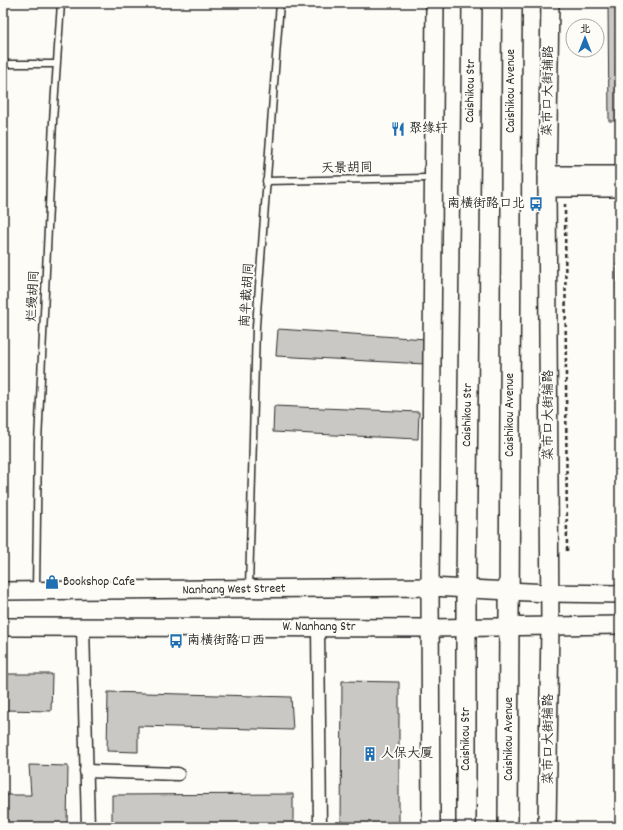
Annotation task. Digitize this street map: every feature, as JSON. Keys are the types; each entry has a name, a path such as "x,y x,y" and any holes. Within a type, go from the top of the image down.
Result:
{"main road":[{"name":"Caishikou Str","path":"466,827 466,588 472,3"},
{"name":"Caishikou Avenue","path":"508,827 512,3"}],"street":[{"path":"431,827 430,587 435,3"},
{"name":"菜市口大街辅路","path":"548,827 550,626 547,181 550,3"},
{"path":"547,181 620,175"},
{"path":"547,181 620,188"},
{"name":"Nanhang West Street","path":"3,591 430,587 466,588 510,592 620,594"},
{"name":"W. Nanhang Str","path":"3,626 431,628 620,625"},
{"path":"83,627 88,827"},
{"path":"318,627 320,827"},
{"path":"86,771 178,774"}],"lane":[{"name":"烂缦胡同","path":"36,591 38,434 56,64 61,3"},
{"name":"南半截胡同","path":"249,589 256,326 280,3"},
{"path":"3,64 56,64"},
{"name":"天景胡同","path":"266,181 428,178"}],"building":[{"path":"608,3 620,3 620,121 609,121"},
{"path":"616,264 620,264 620,313 617,313"},
{"path":"278,329 426,339 425,364 276,356"},
{"path":"274,406 419,412 418,439 273,432"},
{"path":"3,674 52,674 51,711 3,710"},
{"name":"人保大厦","path":"342,681 399,682 399,827 341,827"},
{"path":"108,692 291,697 293,730 138,726 138,752 107,751"},
{"path":"29,765 68,766 67,827 3,827 3,795 31,795"},
{"path":"293,794 293,827 112,827 112,795"}],"place":[{"name":"聚缘轩","path":"398,129"},
{"name":"南横街路口北","path":"536,204"},
{"name":"Bookshop Cafe","path":"52,582"},
{"name":"南横街路口西","path":"176,641"},
{"name":"人保大厦","path":"370,754"}]}
